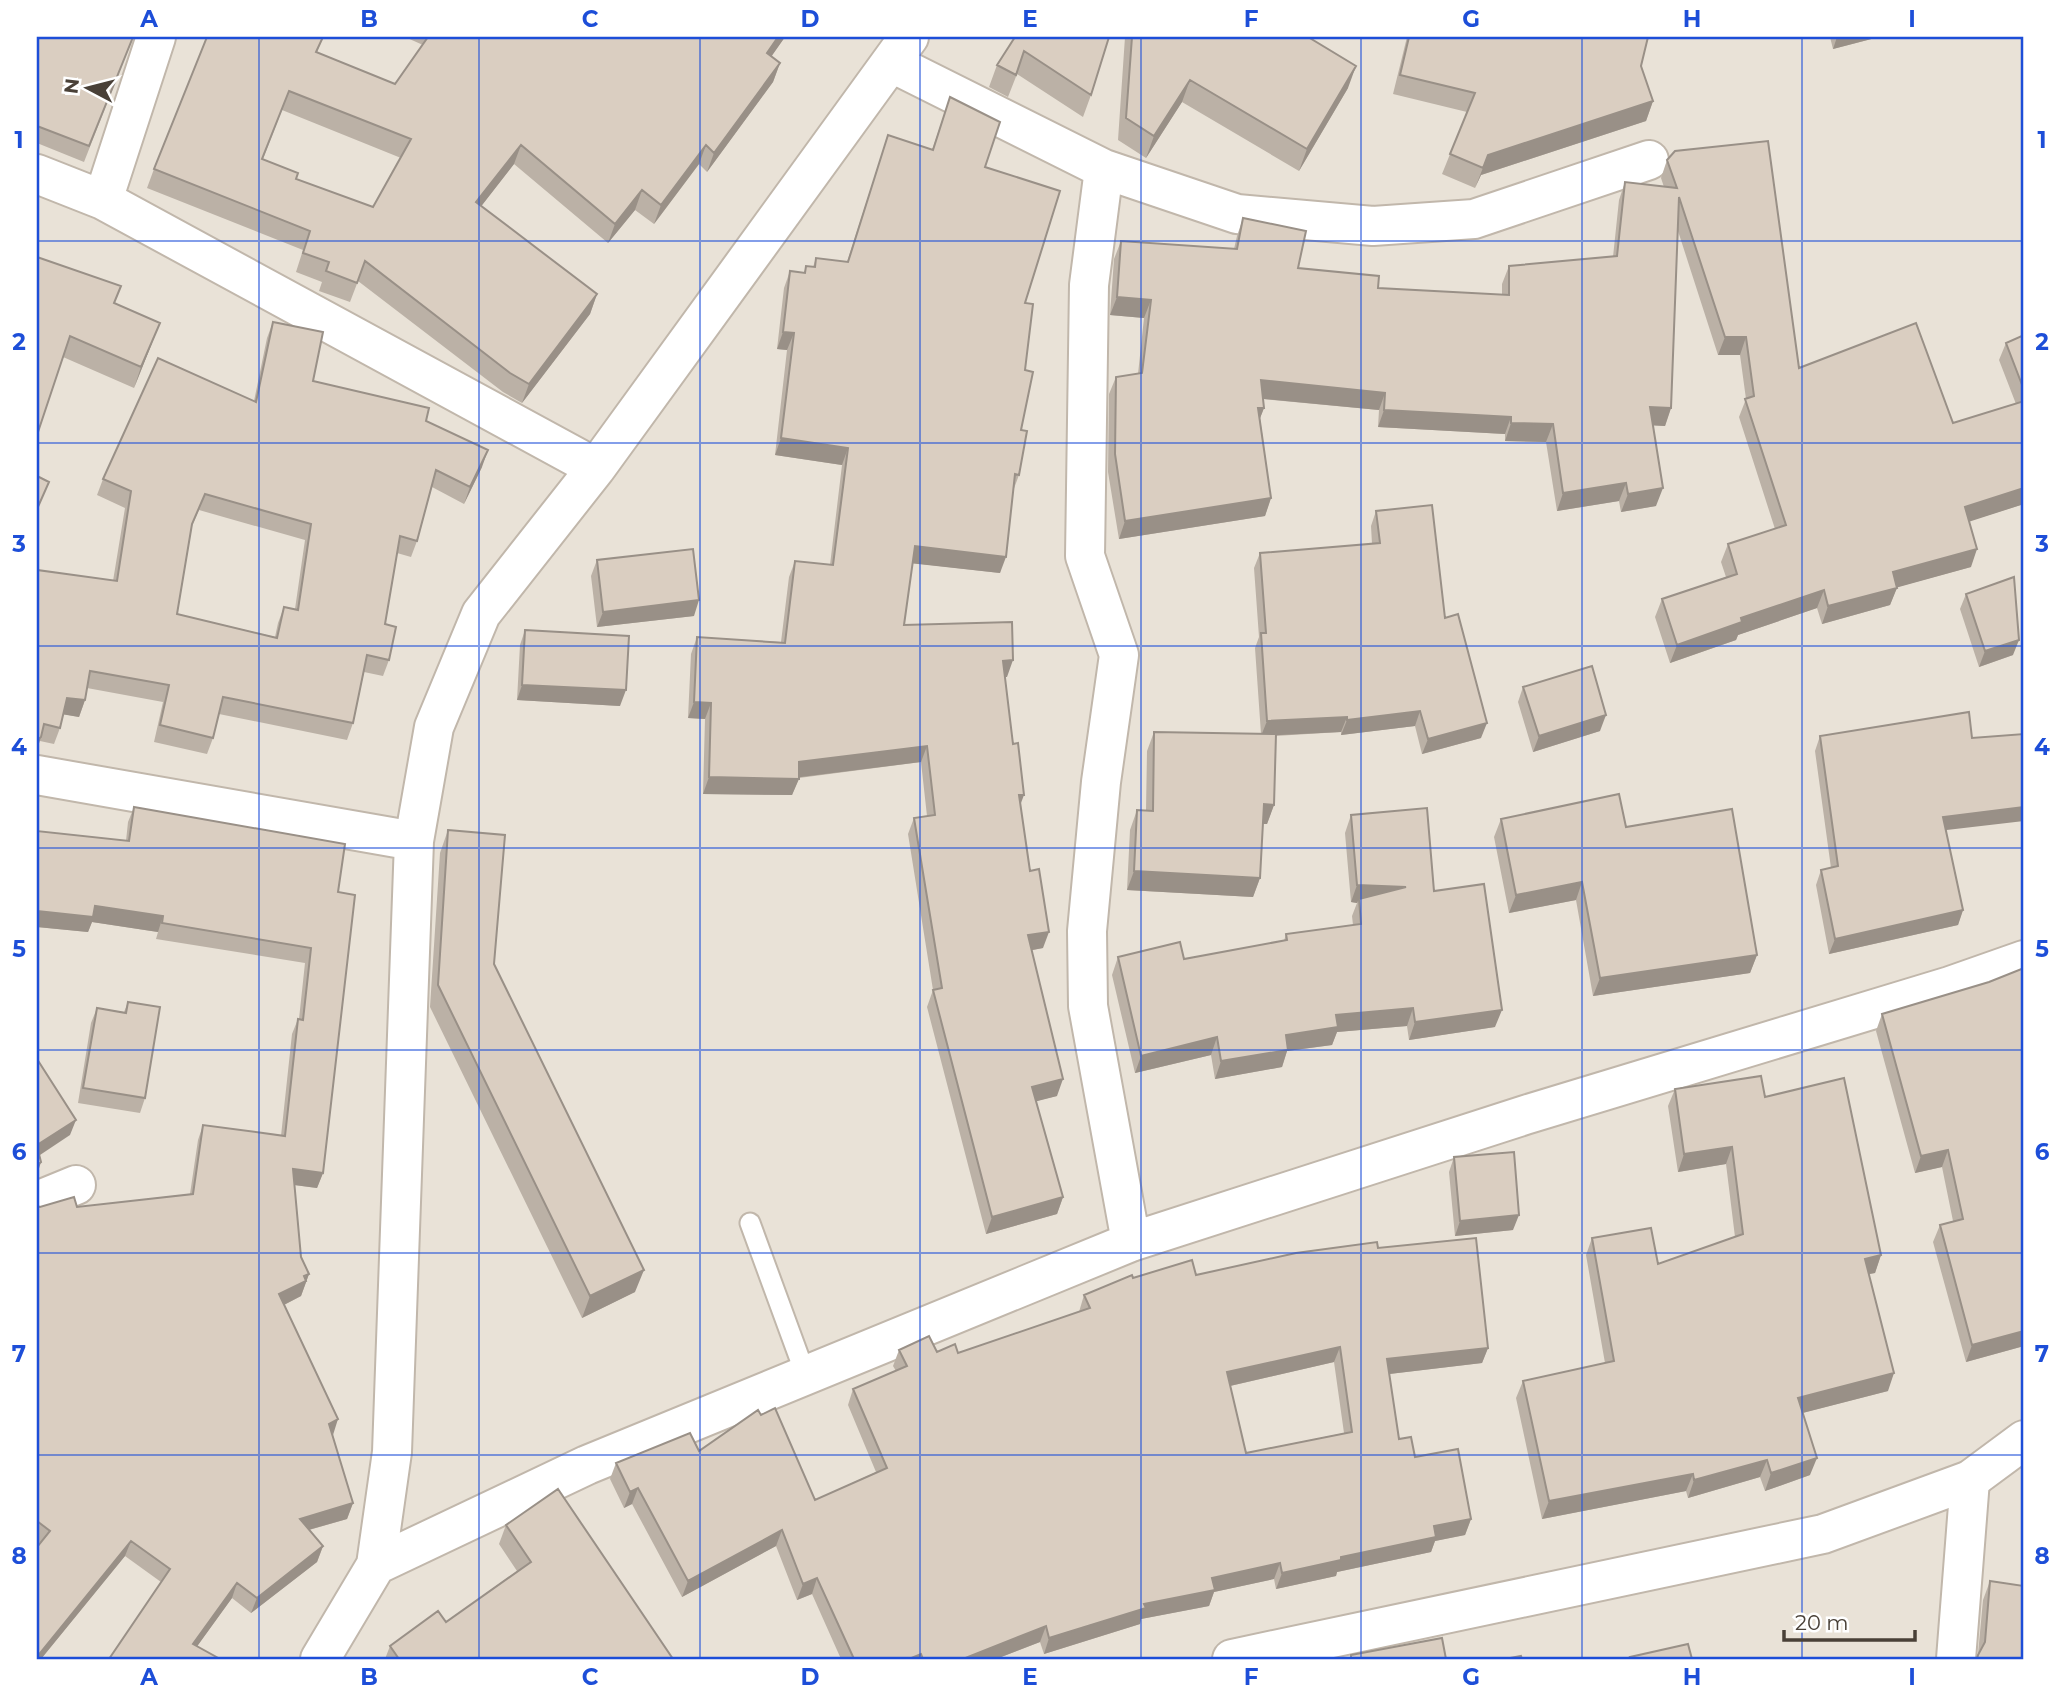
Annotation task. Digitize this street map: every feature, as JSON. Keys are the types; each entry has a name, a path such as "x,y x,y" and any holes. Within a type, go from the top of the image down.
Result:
{"street":[{"path":"103,200 156,37"},
{"path":"320,1659 376,1565 392,1452 414,841 434,727 481,614 596,468 901,50 1104,169 1237,214 1373,226 1474,219 1649,160"},
{"path":"1104,169 1089,285 1085,556 1119,655 1101,782 1087,931 1088,1006 1131,1242"},
{"path":"37,174 103,200 596,468"},
{"path":"37,775 414,841"},
{"path":"376,1565 587,1465 1131,1242 1525,1115 1950,986 2024,960"},
{"path":"37,1201 76,1185"},
{"path":"1232,1659 1823,1534 1970,1480 2024,1440"},
{"path":"1956,1659 1970,1480"}],"lane":[{"path":"750,1223 806,1376"}],"shaded area":[{"path":"37,37 2024,37 2024,1659 37,1659"}],"building":[{"path":"37,37 133,37 89,146 37,126"},
{"path":"207,37 323,37 316,52 395,84 428,37 778,37 767,53 780,63 714,153 706,145 661,205 642,190 615,224 521,145 476,202 597,294 529,384 510,373 365,261 357,283 326,271 329,262 303,253 310,231 154,169","holes":["289,91 411,139 373,207 296,179 298,173 262,159"]},
{"path":"1015,37 1109,37 1091,95 1024,51 1016,75 997,65"},
{"path":"1132,37 1308,37 1356,66 1307,149 1190,80 1154,136 1126,118"},
{"path":"1409,37 1648,37 1641,66 1653,101 1488,155 1483,168 1450,154 1475,93 1400,75"},
{"path":"950,97 1000,122 985,167 1060,191 1025,303 1033,304 1025,370 1033,372 1021,430 1027,431 1019,475 1015,474 1006,557 915,546 904,625 1012,622 1013,660 1003,661 1013,744 1018,743 1024,795 1019,795 1030,871 1039,869 1049,932 1028,935 1063,1079 1032,1087 1063,1197 992,1217 933,990 942,988 914,818 935,815 927,746 799,762 799,779 709,777 711,703 694,702 697,637 785,643 795,561 833,565 848,448 781,438 794,333 783,332 790,271 805,273 806,266 815,267 816,258 848,262 888,135 933,150"},
{"path":"1768,141 1799,368 1916,323 1953,423 2024,401 2024,488 1965,507 1977,549 1893,572 1897,588 1828,606 1824,590 1741,618 1742,622 1677,645 1662,599 1737,574 1728,544 1786,525 1745,399 1754,396 1746,337 1725,337 1679,197 1671,408 1650,407 1663,488 1628,494 1626,483 1563,493 1553,424 1511,423 1511,417 1384,410 1385,393 1261,380 1264,408 1258,408 1271,498 1125,521 1115,454 1116,377 1142,373 1151,300 1117,297 1121,241 1237,249 1243,218 1306,231 1298,268 1379,276 1378,288 1509,295 1509,266 1617,256 1625,182 1677,188 1667,160 1675,151"},
{"path":"37,257 121,286 114,303 160,323 141,367 70,336 37,435"},
{"path":"273,322 323,332 313,381 429,408 426,421 488,450 470,487 436,470 417,541 400,536 385,624 396,627 389,660 367,655 353,723 223,697 213,738 160,725 169,685 90,671 85,700 67,698 60,728 44,724 41,737 37,740 37,570 117,581 131,491 103,479 158,358 256,402","holes":["205,494 311,524 298,610 284,607 277,638 177,614 192,524"]},
{"path":"2024,335 2024,390 2006,343"},
{"path":"37,476 49,482 37,509"},
{"path":"1432,505 1445,618 1458,614 1487,723 1428,739 1420,711 1347,720 1347,717 1267,721 1261,633 1266,633 1260,553 1380,543 1376,511"},
{"path":"693,549 699,600 603,612 597,560"},
{"path":"2014,577 2019,640 1985,651 1966,594"},
{"path":"525,630 629,636 626,690 522,685"},
{"path":"1592,666 1606,715 1539,736 1523,687"},
{"path":"1969,712 1972,738 2024,734 2024,807 1943,817 1963,910 1835,939 1821,870 1838,866 1820,736"},
{"path":"1154,732 1276,734 1274,805 1264,804 1260,878 1134,871 1137,810 1153,811"},
{"path":"1619,794 1626,827 1732,809 1757,955 1600,978 1582,882 1516,895 1501,819"},
{"path":"134,807 345,844 338,892 355,895 323,1173 293,1169 301,1257 309,1274 304,1276 306,1281 279,1294 338,1419 329,1424 353,1503 300,1519 323,1546 257,1598 237,1583 193,1644 220,1659 109,1659 170,1569 131,1541 37,1657 37,1547 50,1531 37,1521 37,1206 74,1197 77,1207 193,1194 203,1125 285,1136 298,1019 303,1020 311,948 162,923 163,916 95,906 93,917 37,911 37,831 129,841"},
{"path":"1427,808 1434,891 1484,884 1502,1010 1415,1022 1413,1008 1336,1015 1338,1027 1286,1035 1288,1050 1221,1061 1217,1037 1141,1056 1118,957 1180,942 1184,959 1287,940 1286,934 1361,924 1359,899 1406,887 1357,885 1351,815"},
{"path":"448,830 505,835 494,964 644,1270 590,1296 438,985"},
{"path":"2024,968 2024,1331 1972,1345 1940,1225 1963,1219 1948,1150 1921,1156 1882,1014 1989,982"},
{"path":"128,1002 160,1007 145,1098 83,1088 97,1008 126,1013"},
{"path":"37,1059 76,1120 37,1145"},
{"path":"1761,1076 1765,1097 1844,1078 1881,1255 1865,1259 1894,1373 1798,1398 1817,1458 1771,1473 1767,1460 1694,1480 1693,1474 1549,1501 1523,1381 1614,1361 1592,1238 1651,1228 1658,1264 1743,1234 1732,1147 1684,1154 1675,1089"},
{"path":"37,1146 41,1162 37,1165"},
{"path":"1514,1152 1519,1215 1460,1221 1454,1157"},
{"path":"1476,1238 1488,1348 1387,1359 1399,1439 1411,1437 1415,1457 1458,1449 1471,1519 1434,1526 1436,1537 1341,1557 1341,1560 1282,1573 1280,1563 1212,1578 1215,1590 1144,1604 1146,1608 1049,1638 1046,1626 963,1659 923,1659 921,1654 909,1659 854,1659 817,1578 803,1584 782,1530 688,1581 638,1488 630,1492 616,1463 690,1433 699,1451 758,1410 761,1415 775,1408 815,1500 887,1468 853,1389 907,1366 899,1350 929,1336 937,1352 955,1344 958,1353 1090,1308 1084,1295 1132,1275 1133,1278 1192,1260 1196,1275 1296,1253 1377,1242 1378,1248","holes":["1340,1347 1352,1432 1246,1453 1227,1372"]},
{"path":"558,1489 673,1659 399,1659 390,1646 438,1611 446,1622 531,1562 506,1525"},
{"path":"1990,1581 2024,1586 2024,1659 1977,1659 1985,1642"},
{"path":"1442,1638 1446,1659 1351,1659 1351,1655"},
{"path":"1688,1644 1692,1659 1630,1657"}]}
